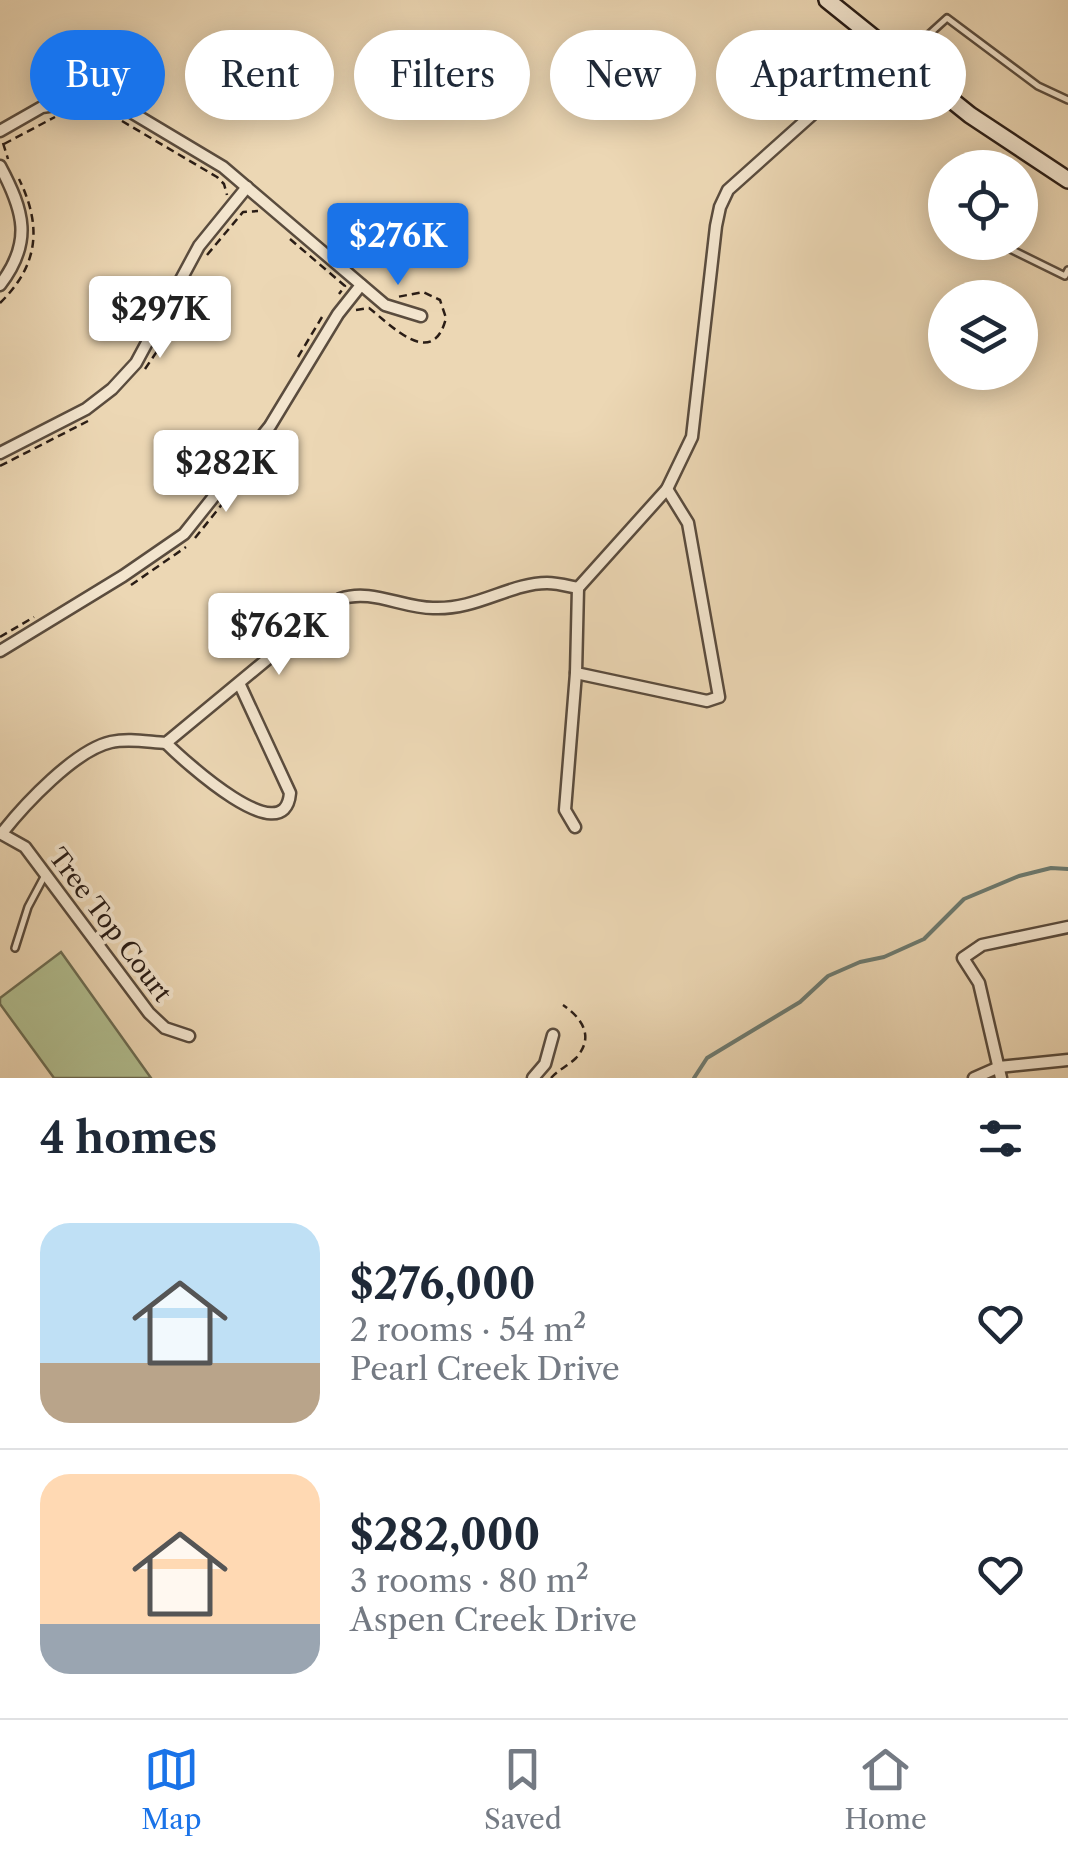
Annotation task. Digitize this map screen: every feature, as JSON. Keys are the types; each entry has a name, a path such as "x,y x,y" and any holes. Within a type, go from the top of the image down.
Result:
{"main road":[{"path":"827,0 864,30"},
{"path":"966,110 1068,180"}],"street":[{"path":"0,131 42,107 95,100 131,112 223,167 385,306 421,316"},
{"path":"574,827 564,810 576,673 578,588 667,488 692,437 716,226 728,190 806,120"},
{"path":"0,166 16,195 22,218 21,244 14,266 0,285"},
{"path":"0,452 86,409 112,390 136,363 199,246 247,187"},
{"path":"0,651 184,534 270,426 338,314 361,284"},
{"path":"576,673 708,701 719,698 688,523 667,488"},
{"path":"166,743 340,599 371,596 427,608 462,608 545,583 578,588"},
{"path":"1,833 21,809 94,747 126,740 166,743 199,775 254,808 271,815 284,811 290,793 240,685"},
{"name":"Tree Top Court","path":"1,833 26,848 149,1014 165,1028 189,1036"},
{"path":"1000,1072 979,982 963,958 982,945 1068,927"},
{"path":"533,1078 545,1064 553,1035"},
{"path":"974,1078 1068,1060"}],"lane":[{"path":"935,30 948,18 964,30"},
{"path":"966,32 1038,86 1068,100"},
{"path":"1033,260 1065,276 1068,270"},
{"path":"14,948 28,906 46,874"}],"path":[{"path":"4,144 47,120"},
{"path":"121,120 217,177 228,187 224,200"},
{"path":"202,262 243,212 254,208"},
{"path":"286,236 344,286 336,298"},
{"path":"142,372 170,332 192,282"},
{"path":"349,318 363,304 413,342 432,340 442,331 445,312 435,296 423,292 390,296"},
{"path":"292,367 327,311"},
{"path":"0,466 61,437 94,416"},
{"path":"119,592 191,543 270,445"},
{"path":"0,636 38,615"},
{"path":"551,1078 575,1059 585,1041 582,1022 563,1005"}],"green space":[{"path":"61,952 151,1078 54,1078 0,1004 0,998"}],"waterway":[{"path":"694,1078 707,1058 800,1002 828,976 924,939 964,899 1019,876 1051,868 1068,869"}]}
